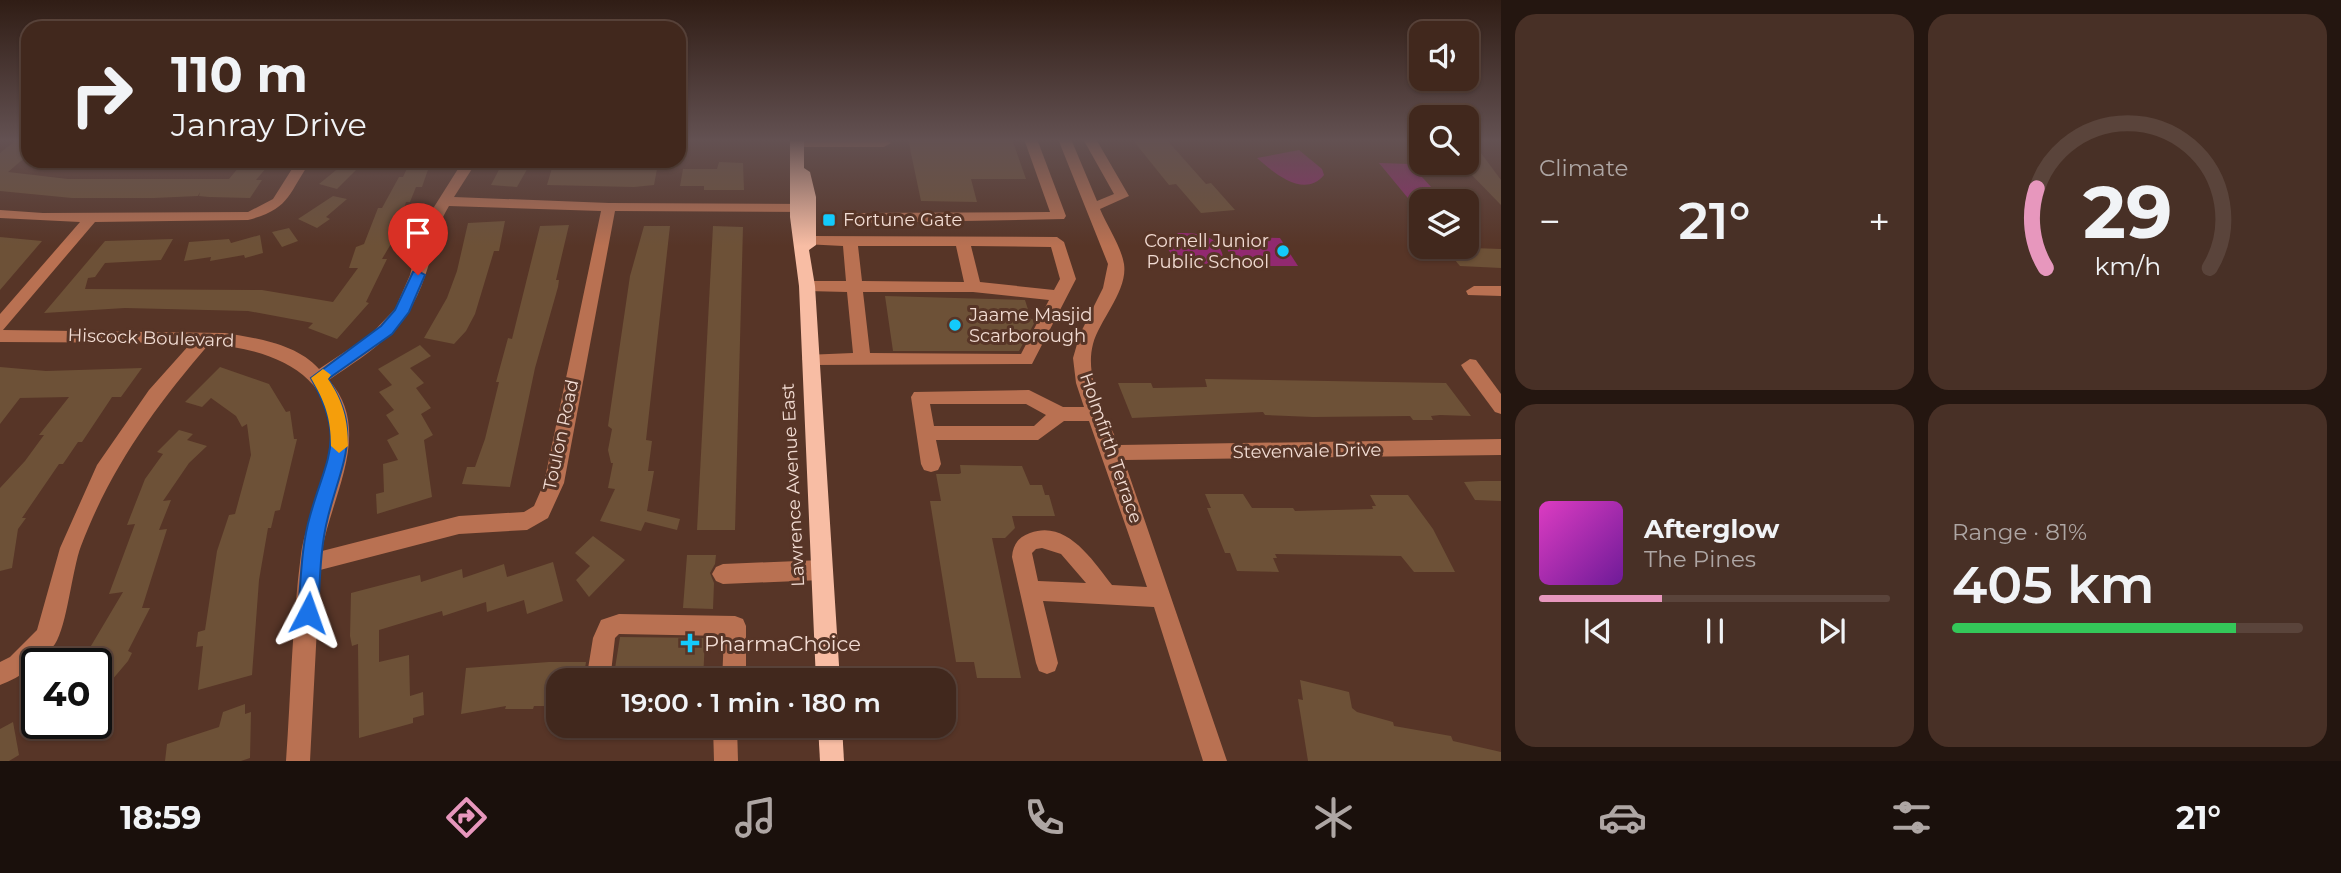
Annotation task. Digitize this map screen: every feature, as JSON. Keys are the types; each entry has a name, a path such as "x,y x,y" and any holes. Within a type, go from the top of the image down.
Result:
{"main road":[{"name":"Lawrence Avenue East","path":"800,175 827,668"},
{"name":"Lawrence Avenue East","path":"803,208 809,240 807,286"},
{"path":"831,738 832,761"}],"street":[{"path":"0,214 91,218 234,217 259,214 280,203 295,175"},
{"path":"319,378 376,339 402,312 418,275 429,226 461,175"},
{"path":"855,218 1059,216 1043,175"},
{"name":"Holmfirth Terrace","path":"1079,175 1116,264 1116,275 1082,358 1086,383 1113,453 1215,761"},
{"path":"1093,206 1122,196 1110,175"},
{"path":"443,201 608,207 803,208"},
{"name":"Toulon Road","path":"312,563 459,525 527,521 541,512 554,484 608,207"},
{"path":"0,325 91,218"},
{"path":"809,240 1057,242 1068,279 1026,360 811,359"},
{"path":"850,241 862,359"},
{"path":"962,241 973,288"},
{"path":"807,286 973,288 1059,296"},
{"path":"1474,291 1501,291"},
{"name":"Hiscock Boulevard","path":"0,336 236,340 270,348 300,361 319,378 332,398 340,435 335,471 319,516 312,563 298,761"},
{"path":"0,674 18,665 47,636 70,548 104,471 155,395 205,338"},
{"path":"1469,365 1501,407"},
{"path":"931,464 920,397 1029,397 1060,414 1097,414"},
{"path":"926,433 1038,433 1060,414"},
{"name":"Stevenvale Drive","path":"1113,453 1501,447"},
{"path":"1047,663 1022,554 1025,545 1034,540 1046,540 1069,549 1107,595"},
{"path":"723,574 822,570"},
{"path":"1030,590 1162,598"},
{"path":"600,668 604,638 609,627 619,624 735,626 734,668"},
{"path":"725,738 726,761"}],"shaded area":[{"path":"1278,175 1324,175 1307,185"},
{"path":"1388,175 1409,175 1420,175 1433,189 1409,189 1409,199"},
{"path":"1178,233 1208,237 1219,246 1224,262 1186,266 1176,263 1167,247"},
{"path":"1220,237 1280,238 1298,266 1237,266"}],"building":[{"path":"0,175 68,179 229,179 233,175 261,175 256,180 262,180 250,198 199,196 200,192 198,196 72,198 0,191"},
{"path":"331,175 351,175 337,189 319,184"},
{"path":"404,175 426,175 422,187 416,187 410,202 406,202 395,237 382,259 387,259 366,302 369,303 337,339 308,328 313,323 248,311 125,308 44,313 105,241 173,239 161,260 105,263 95,277 88,278 85,289 262,290 333,302 358,268 349,268 356,247 364,244 378,208 382,208 399,177"},
{"path":"496,175 524,175 517,187 491,185"},
{"path":"550,175 656,175 654,185 634,187 547,185"},
{"path":"682,175 743,175 744,190 704,190 704,186 680,186"},
{"path":"915,175 1024,175 1026,179 971,179 977,202 921,201"},
{"path":"1161,175 1198,175 1206,184 1211,183 1235,210 1201,213 1176,184 1169,185"},
{"path":"1472,175 1497,175 1501,180 1501,205"},
{"path":"333,196 347,199 326,217 330,219 317,228 298,219"},
{"path":"505,221 499,251 494,251 475,314 466,331 454,344 424,338 447,298 457,271 468,223"},
{"path":"569,225 556,280 559,280 558,287 535,368 510,487 462,484 467,467 475,467 485,439 499,382 496,382 508,338 512,339 540,226"},
{"path":"644,226 670,226 646,440 652,441 648,471 654,471 647,511 680,519 677,530 645,522 641,531 600,521 615,489 608,488 613,463 608,450 612,429 608,426 630,276"},
{"path":"713,226 743,227 735,530 697,530"},
{"path":"289,228 298,241 282,247 272,232"},
{"path":"260,235 263,253 245,258 244,255 210,261 211,257 184,261 189,242 229,239 231,243"},
{"path":"0,237 42,241 0,290"},
{"path":"1479,248 1501,249 1501,268 1460,266 1454,259 1479,259"},
{"name":"Jaame Masjid Scarborough","path":"885,296 1025,300 1031,319 1036,320 1019,351 893,351"},
{"path":"420,345 431,356 410,368 424,383 416,388 431,408 421,414 433,435 424,440 432,497 377,514 376,494 384,492 383,464 398,460 387,440 399,434 386,415 394,410 379,392 392,385 378,369"},
{"path":"0,367 46,371 142,368 121,397 112,397 82,442 78,442 63,464 59,464 22,518 26,518 18,529 12,568 0,571 0,488 25,461 44,435 39,435 69,397 20,398 0,424"},
{"path":"220,367 269,384 286,412 290,411 294,439 297,439 280,510 275,511 271,528 268,528 259,580 252,675 198,690 203,646 196,647 198,632 205,630 217,551 229,515 235,514 251,455 247,424 242,427 236,416 211,398 202,407 185,402"},
{"path":"1205,379 1446,383 1471,416 1440,415 1431,416 1433,420 1413,420 1410,416 1313,417 1265,415 1263,412 1132,418 1118,383 1151,383 1153,388 1207,387"},
{"path":"179,430 193,434 187,440 207,446 189,463 163,501 171,500 159,530 167,529 142,608 150,608 128,651 132,653 128,661 112,680 112,648 90,648 123,592 109,594 135,524 127,525 145,479 163,454 157,452"},
{"path":"960,465 1022,466 1030,485 1042,485 1045,495 1049,495 1055,516 1012,516 1015,528 1005,538 992,538 1021,678 977,678 974,662 956,662 930,501 941,501 936,474 959,474"},
{"path":"1501,481 1501,501 1475,500 1464,482"},
{"path":"1205,494 1243,494 1252,508 1293,508 1295,511 1373,509 1372,506 1376,506 1370,495 1408,495 1433,529 1455,572 1414,572 1401,556 1275,554 1277,558 1273,558 1279,572 1237,571 1230,553 1225,553 1207,508 1211,508"},
{"path":"593,536 625,560 589,597 576,580 590,566 575,553"},
{"path":"687,555 716,555 710,573 714,583 713,609 683,608"},
{"path":"553,562 563,601 527,614 524,600 487,612 486,602 443,616 442,611 379,630 379,662 409,655 410,696 423,692 424,715 413,718 413,723 359,738 358,644 352,646 350,636 351,593 420,575 421,582 462,569 463,578 504,564 507,577"},
{"path":"620,637 705,638 704,668 615,668"},
{"path":"586,662 585,668 546,668 546,706 505,709 506,706 461,714 466,668"},
{"path":"1300,680 1349,692 1352,708 1357,712 1393,722 1394,726 1451,736 1453,741 1501,752 1501,761 1308,761 1298,699 1303,700"},
{"path":"245,704 245,714 251,712 250,758 241,761 165,761 167,744 219,727 223,712"},
{"path":"13,722 19,755 9,761 0,761 0,729"}],"slow traffic":[{"path":"323,375 319,378 332,398 340,422 339,446"}],"place":[{"name":"Fortune Gate","path":"829,220"},
{"name":"Cornell Junior Public School","path":"1283,251"},
{"name":"Jaame Masjid Scarborough","path":"955,325"},
{"name":"PharmaChoice","path":"690,643"}],"route":[{"path":"308,613 312,551 319,516 335,471 340,435 340,422 332,398 319,378 386,330 402,312 418,275"}]}
